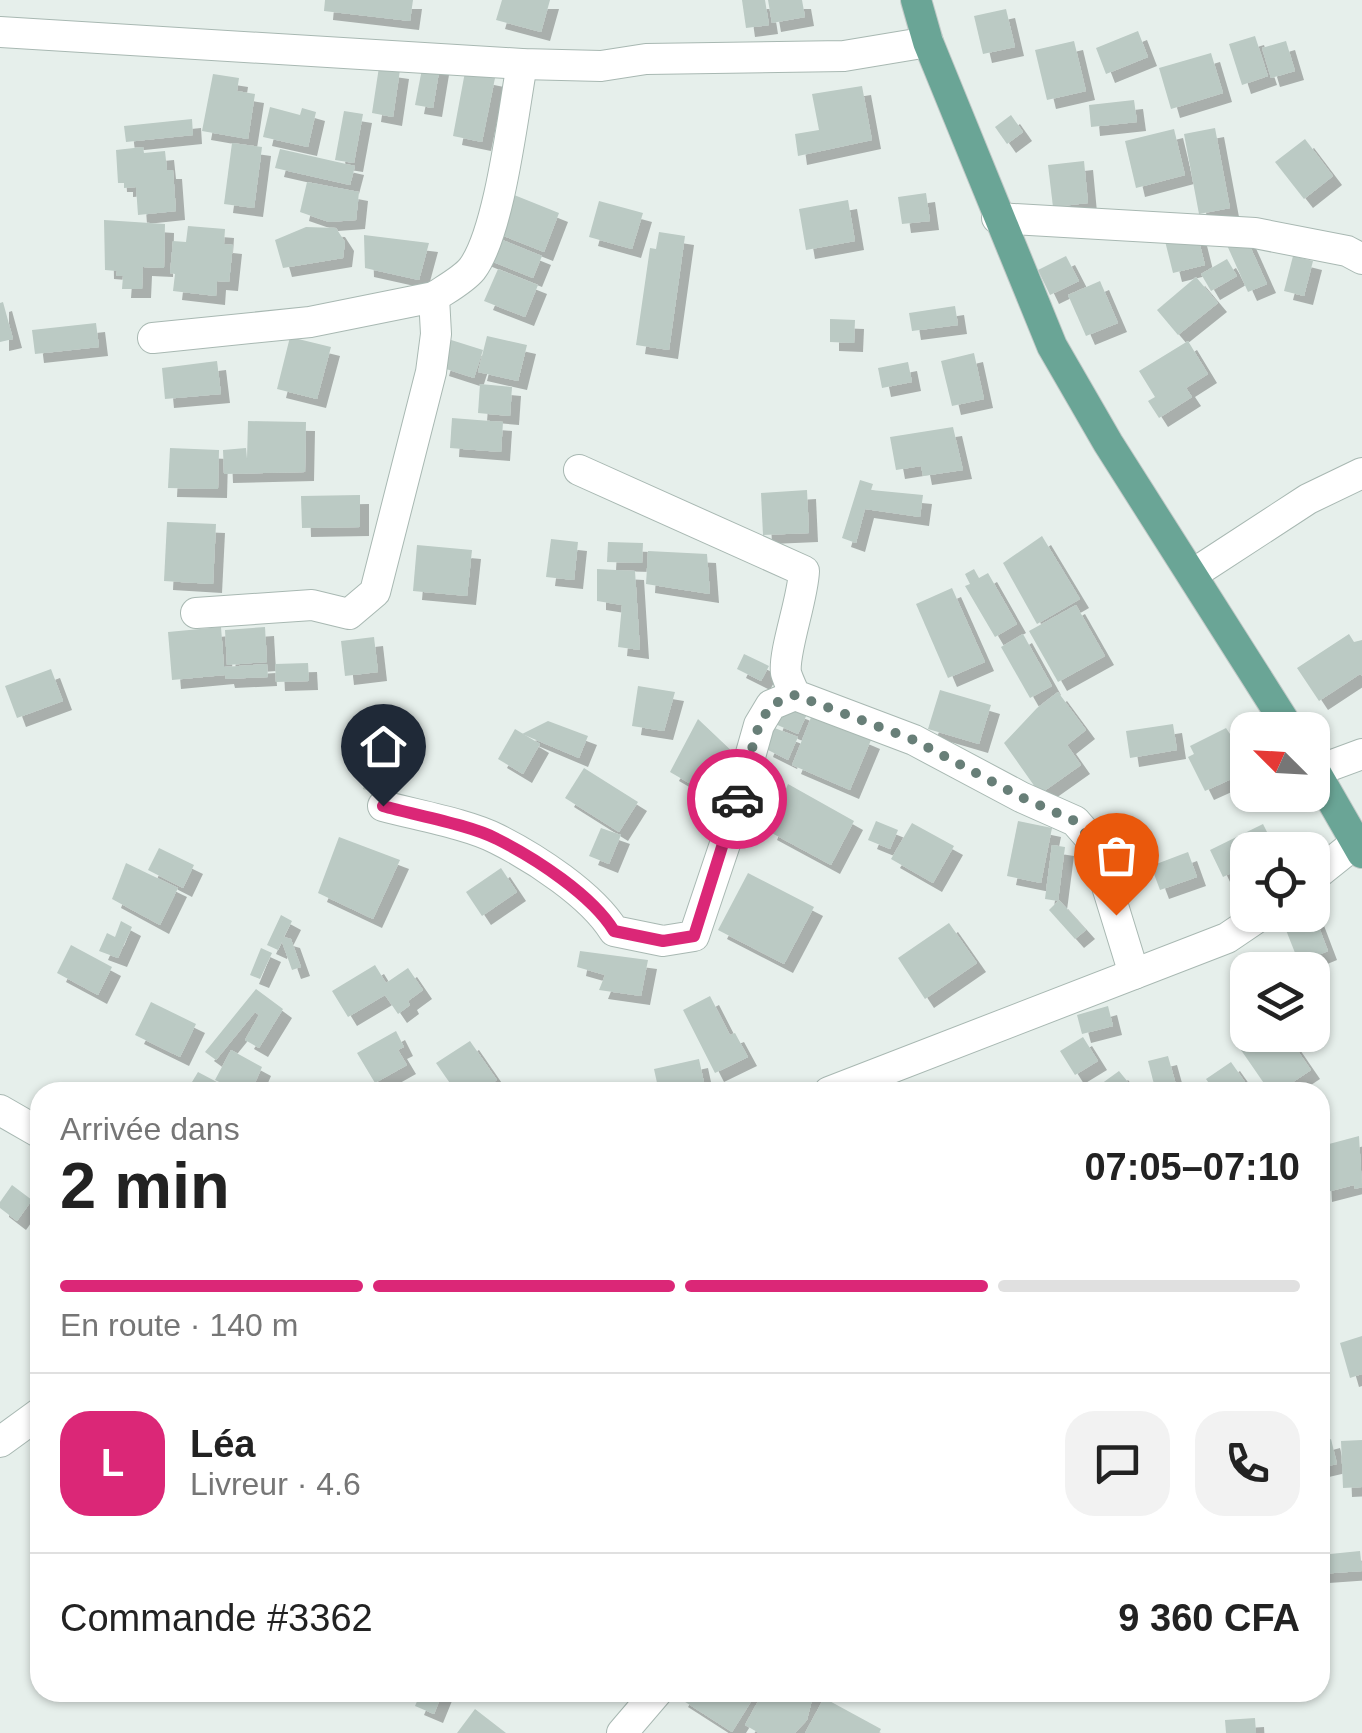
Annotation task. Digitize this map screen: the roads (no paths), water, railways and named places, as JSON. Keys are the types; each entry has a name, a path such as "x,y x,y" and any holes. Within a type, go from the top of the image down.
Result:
{"main road":[{"path":"916,0 928,42 997,218 1052,346 1108,444 1279,712"},
{"path":"1330,796 1360,847"}],"street":[{"path":"0,32 600,66 646,59 844,56 928,42"},
{"path":"152,338 310,322 434,297 472,269 496,205 522,64"},
{"path":"997,218 1255,233 1347,251 1362,259"},
{"path":"196,613 312,605 349,614 375,592 431,372 436,334 434,297"},
{"path":"579,470 804,571 803,595 787,658 786,674 795,695"},
{"path":"1193,574 1308,499 1362,473"},
{"path":"383,806 495,837 566,882 604,913 614,931 663,941 694,936 759,725 771,705 795,695 914,740 1075,821 1098,857 1134,974"},
{"path":"1330,764 1362,754"},
{"path":"1330,866 1360,847"},
{"path":"855,1082 1236,932"},
{"path":"0,1110 30,1127"},
{"path":"0,1442 30,1420"},
{"path":"622,1733 648,1702"}]}
